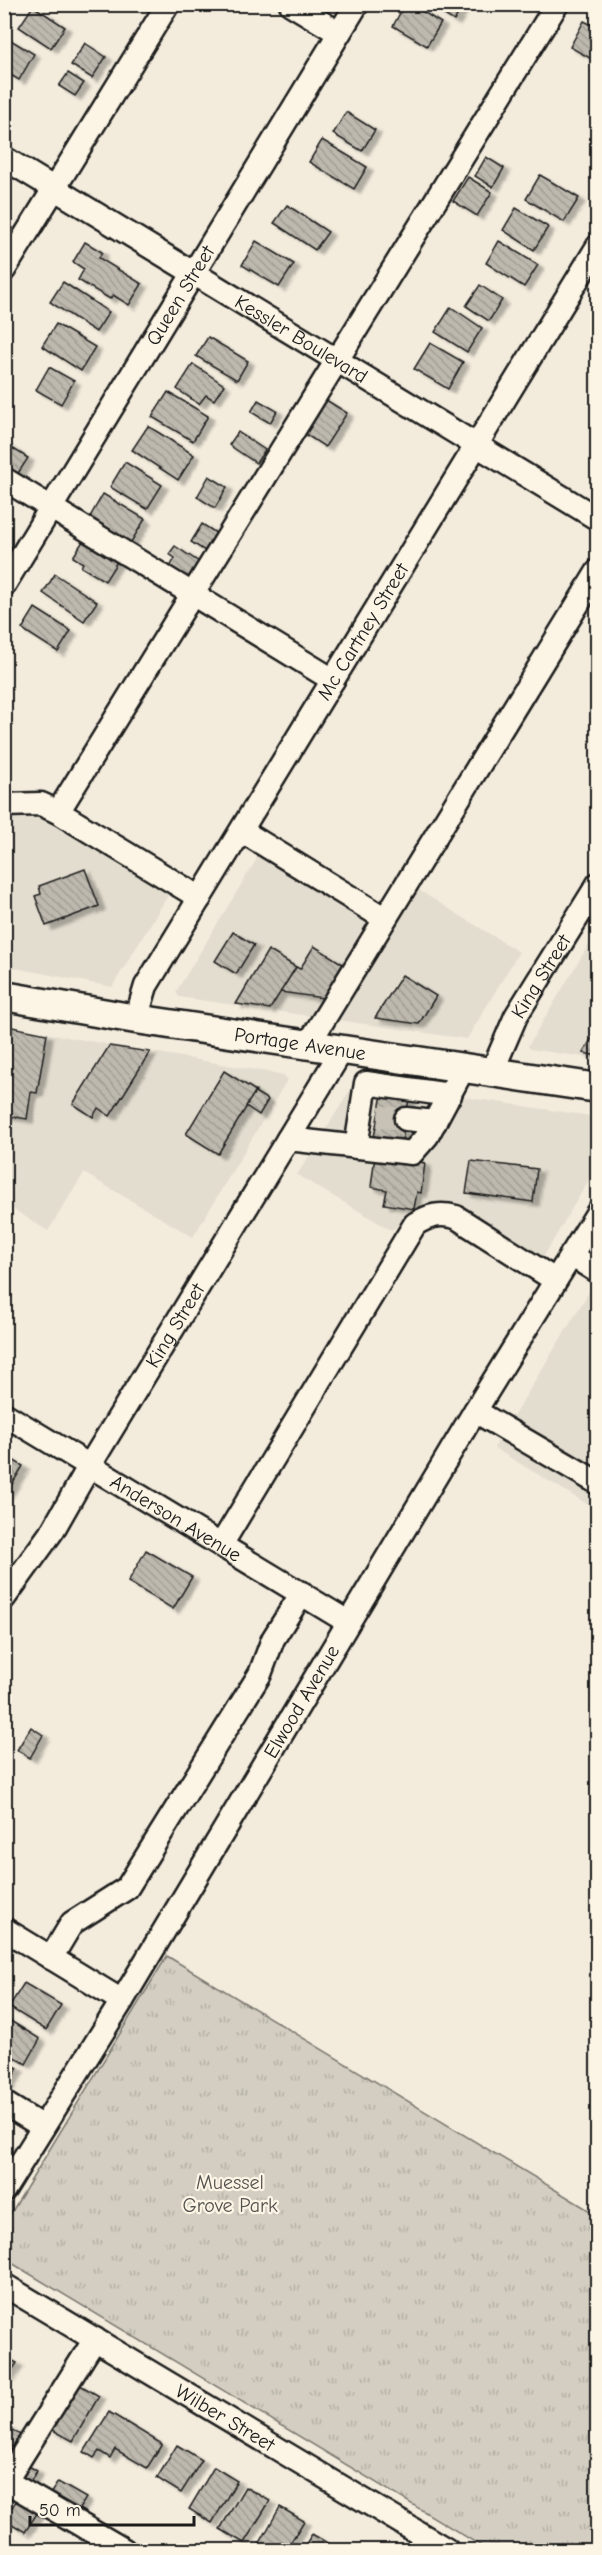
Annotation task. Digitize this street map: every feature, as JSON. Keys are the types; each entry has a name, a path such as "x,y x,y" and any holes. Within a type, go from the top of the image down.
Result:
{"main road":[{"name":"Portage Avenue","path":"4,996 136,1019 597,1088"}],"street":[{"path":"4,270 168,4"},
{"path":"291,4 339,33"},
{"name":"Queen Street","path":"4,585 357,4"},
{"path":"58,812 557,4"},
{"name":"Kessler Boulevard","path":"4,158 597,519"},
{"name":"Mc Cartney Street","path":"136,1019 146,986 597,246"},
{"path":"4,479 333,680"},
{"path":"308,1045 597,571"},
{"path":"4,805 41,804 58,812 200,898"},
{"path":"242,831 384,918"},
{"name":"King Street","path":"492,1074 516,1016 597,884"},
{"name":"King Street","path":"4,1598 53,1530 90,1465 342,1050"},
{"path":"356,1147 369,1116 366,1083 372,1055"},
{"path":"288,1139 412,1153 435,1122 462,1069"},
{"path":"366,1083 450,1095"},
{"path":"406,1119 435,1122"},
{"name":"Elwood Avenue","path":"4,2190 122,2001 475,1411 597,1212"},
{"path":"221,1545 415,1224 435,1215 456,1217 555,1280"},
{"path":"570,1255 597,1272"},
{"path":"475,1411 597,1483"},
{"name":"Anderson Avenue","path":"4,1414 348,1622"},
{"path":"51,1958 72,1923 127,1888 260,1674 273,1639 302,1593"},
{"path":"4,1929 122,2001"},
{"path":"4,2103 43,2127"},
{"name":"Wilber Street","path":"4,2285 447,2550"},
{"path":"95,2339 5,2482 124,2550"}],"shaded area":[{"path":"4,813 56,818 172,889 112,987 5,966"},
{"path":"261,852 373,920 316,1017 179,997 176,992"},
{"path":"412,886 519,952 467,1039 331,1019"},
{"path":"597,931 597,1059 530,1049 528,1046"},
{"path":"4,1026 284,1075 287,1080 193,1237 84,1173 48,1231 5,1204"},
{"path":"356,1081 597,1117 597,1166 541,1261 421,1210 391,1230 297,1175"},
{"path":"597,1279 597,1510 494,1448"}],"green space":[{"name":"Muessel Grove Park","path":"167,1956 597,2215 597,2550 488,2550 5,2259 5,2223"}],"building":[{"path":"405,4 411,4 441,23 427,46 393,26"},
{"path":"427,4 464,4 454,21"},
{"path":"33,6 65,27 51,48 19,27"},
{"path":"584,21 598,28 597,62 570,47"},
{"path":"9,39 34,54 19,80 4,71 4,46"},
{"path":"85,43 106,57 92,78 71,65"},
{"path":"68,73 84,83 75,96 59,86"},
{"path":"346,112 375,130 362,151 333,134"},
{"path":"322,140 367,167 354,189 309,162"},
{"path":"486,157 504,168 493,187 475,176"},
{"path":"540,175 579,198 564,222 526,199"},
{"path":"468,177 492,192 477,216 453,201"},
{"path":"287,205 328,232 315,250 274,223"},
{"path":"516,208 548,227 534,250 503,230"},
{"path":"256,241 294,264 279,287 242,265"},
{"path":"499,241 538,265 524,287 486,263"},
{"path":"85,242 102,252 99,258 142,284 129,305 113,295 110,299 78,280 84,269 73,262"},
{"path":"63,282 109,312 96,332 50,302"},
{"path":"480,285 502,300 489,321 466,306"},
{"path":"451,307 482,328 467,352 435,332"},
{"path":"56,324 95,347 81,371 42,346"},
{"path":"208,337 248,361 237,380 196,356"},
{"path":"430,343 463,362 448,389 414,369"},
{"path":"193,364 224,385 214,400 206,395 199,404 177,389"},
{"path":"49,367 74,381 61,404 36,390"},
{"path":"168,392 208,416 193,441 152,417"},
{"path":"323,398 347,413 325,447 302,432"},
{"path":"258,400 277,411 270,423 251,412"},
{"path":"148,426 194,455 178,480 132,450"},
{"path":"238,432 265,450 256,463 229,445"},
{"path":"4,443 28,458 15,478 4,471"},
{"path":"125,462 162,485 147,509 110,487"},
{"path":"209,476 227,487 215,508 197,497"},
{"path":"103,494 145,519 128,547 87,522"},
{"path":"202,524 216,533 205,551 191,542"},
{"path":"83,541 117,562 105,581 81,567 83,563 73,557"},
{"path":"175,546 199,562 187,580 169,569 175,558 169,554"},
{"path":"55,574 97,602 84,621 43,593"},
{"path":"35,608 71,631 58,652 22,629"},
{"path":"85,869 99,906 46,926 35,896 41,894 39,886"},
{"path":"233,932 254,945 236,974 215,961"},
{"path":"314,946 343,964 323,998 280,992 296,967 300,969"},
{"path":"268,950 296,967 270,1009 236,1004"},
{"path":"402,975 436,996 419,1024 375,1018"},
{"path":"7,1026 47,1034 37,1093 31,1092 27,1119 4,1115 4,1041"},
{"path":"598,1028 598,1056 583,1053"},
{"path":"109,1046 150,1052 110,1116 98,1108 93,1117 73,1104"},
{"path":"224,1071 256,1091 218,1154 186,1134"},
{"path":"383,1089 410,1093 401,1146 373,1142"},
{"path":"255,1092 268,1100 259,1115 246,1106"},
{"path":"375,1155 425,1163 421,1193 417,1192 414,1209 384,1204 387,1190 371,1187"},
{"path":"471,1161 537,1169 533,1202 466,1193"},
{"path":"4,1455 23,1466 4,1497"},
{"path":"146,1550 192,1577 173,1609 128,1582"},
{"path":"31,1727 43,1735 30,1758 17,1750"},
{"path":"24,1983 61,2005 46,2030 9,2007"},
{"path":"4,2017 40,2039 26,2064 4,2051"},
{"path":"4,2060 18,2068 4,2091"},
{"path":"4,2356 17,2363 7,2378 4,2376"},
{"path":"75,2382 99,2396 73,2441 49,2428"},
{"path":"109,2412 162,2444 147,2468 115,2449 110,2458 99,2451 94,2458 84,2452"},
{"path":"5,2425 20,2435 9,2453 4,2451"},
{"path":"177,2445 202,2460 181,2493 157,2478"},
{"path":"24,2463 37,2471 27,2487 13,2479"},
{"path":"214,2467 237,2481 212,2523 189,2509"},
{"path":"58,2482 86,2498 76,2514 48,2497"},
{"path":"245,2487 270,2501 244,2543 220,2529"},
{"path":"18,2498 38,2512 25,2532 4,2519"},
{"path":"280,2507 304,2521 286,2550 256,2550"},
{"path":"312,2534 336,2548 335,2550 302,2550"}],"tunnel":[{"path":"378,1117 406,1119"}]}
